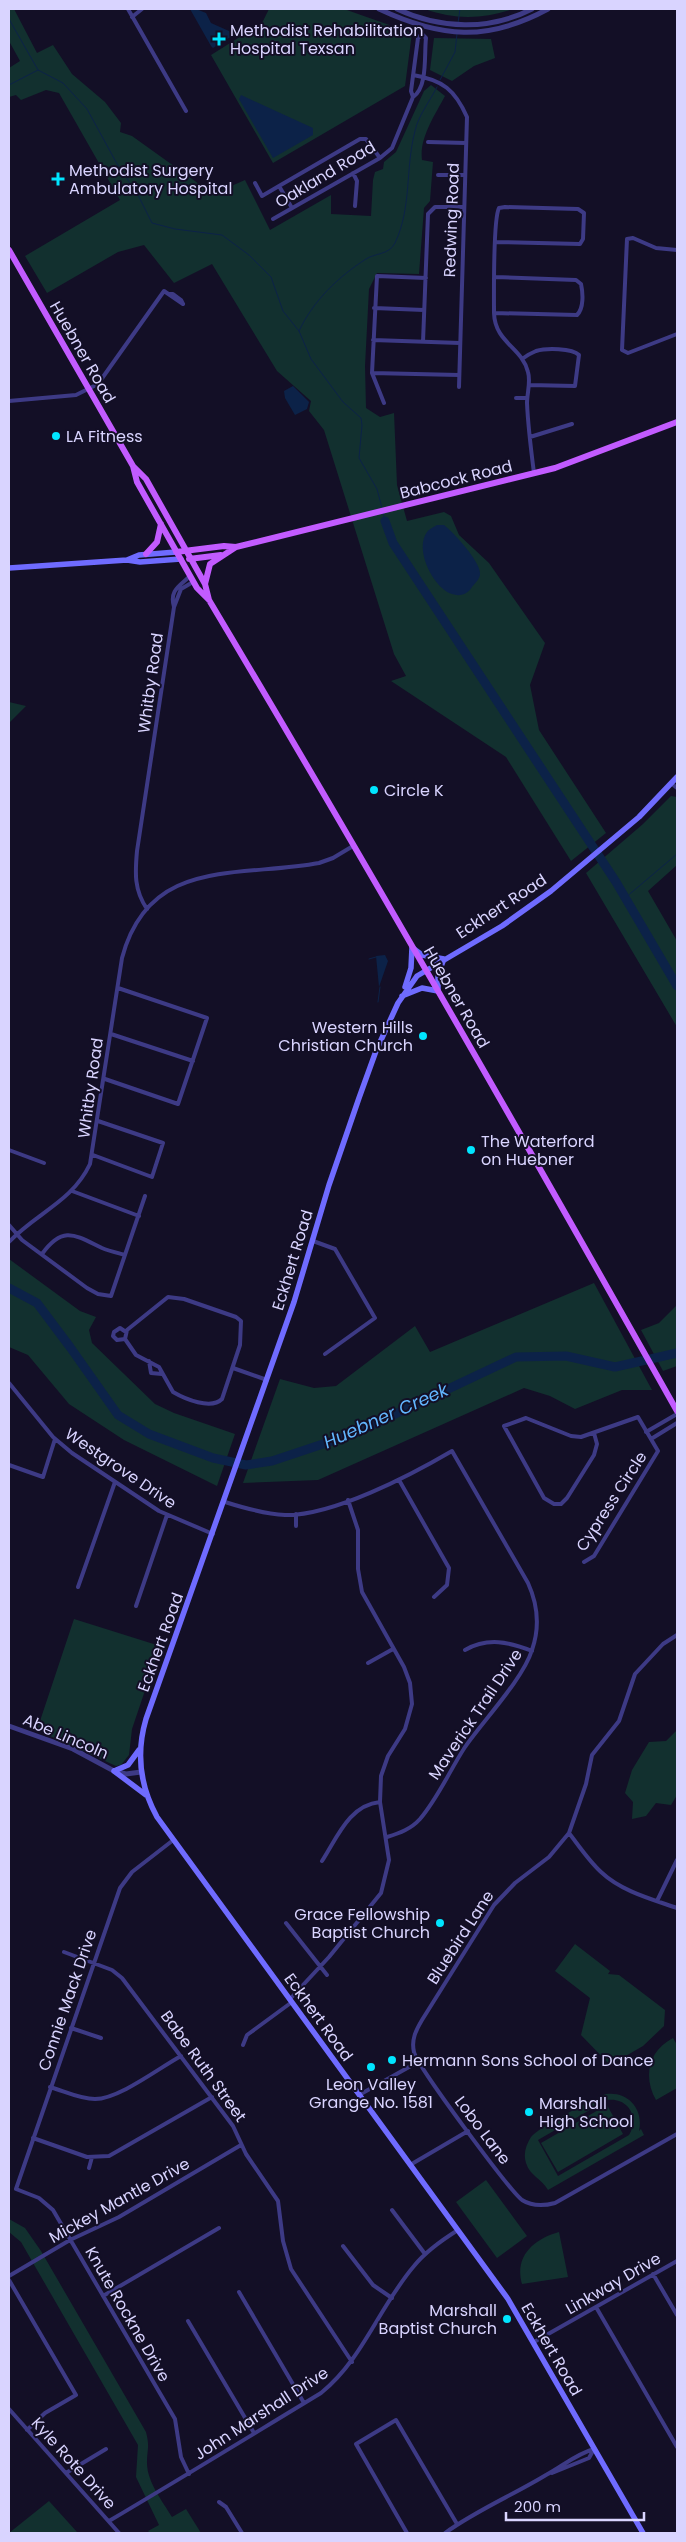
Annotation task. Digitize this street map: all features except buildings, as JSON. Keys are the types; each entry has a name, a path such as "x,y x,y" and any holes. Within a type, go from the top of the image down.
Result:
{"main road":[{"name":"Huebner Road","path":"9,250 133,466 146,479 205,584 209,600"},
{"name":"Babcock Road","path":"127,560 146,554 224,546 236,547 534,474 584,459 677,422"},
{"name":"Huebner Road","path":"133,466 137,482 176,552 192,579 209,600 322,789 412,948 544,1172 677,1412"},
{"path":"146,554 157,542 161,524"},
{"name":"Babcock Road","path":"9,568 127,560 140,562 181,559 225,554 236,547"},
{"path":"205,584 210,564 225,554"},
{"name":"Eckhert Road","path":"643,2533 508,2299 291,2000 172,1841 147,1796 141,1772 140,1749 146,1719 268,1380 329,1185 372,1061 402,996 410,984 426,970 502,926 551,891 675,786 677,777"},
{"path":"402,996 423,988 438,991 438,974 444,959 422,955 412,948"},
{"path":"402,996 410,973 412,948"},
{"path":"114,1770 128,1765 140,1749"},
{"path":"114,1770 147,1796"}],"street":[{"path":"128,9 186,110"},
{"path":"132,17 142,9"},
{"path":"379,9 423,27 466,33 509,27 548,9"},
{"path":"397,9 424,20 466,26 506,20 532,9"},
{"path":"422,34 424,20"},
{"name":"Oakland Road","path":"273,219 380,158 392,148 413,96 418,93 422,77 426,38 422,34 418,38 411,91 413,96"},
{"name":"Redwing Road","path":"413,75 449,88 456,94 467,117 459,387"},
{"path":"255,183 262,196 360,139 366,139 380,158"},
{"path":"428,142 466,143"},
{"path":"353,173 357,181 356,206"},
{"path":"438,175 465,175"},
{"path":"280,186 292,208"},
{"path":"423,342 428,214 430,209 435,207 464,208"},
{"path":"496,242 580,244 583,235 584,213 581,210 500,207 497,213 496,242 494,313 495,323 501,337 522,359 529,374 527,398 534,474"},
{"path":"677,250 656,248 633,238 627,239 622,350 628,353 677,334"},
{"path":"384,404 372,373 377,276 426,278"},
{"path":"494,313 577,315 581,310 580,282 576,280 495,277"},
{"path":"9,401 76,395 88,390 103,378 164,291 169,294"},
{"path":"374,308 424,310"},
{"path":"373,340 460,343"},
{"path":"522,359 538,350 576,352 579,355 575,386 529,385"},
{"path":"372,373 459,375"},
{"path":"516,398 527,398"},
{"path":"530,437 572,424"},
{"name":"Whitby Road","path":"174,606 172,600 175,589 192,579"},
{"name":"Whitby Road","path":"147,909 137,888 136,866 174,606 181,589 192,579"},
{"name":"Whitby Road","path":"9,1242 17,1233 72,1191 84,1177 93,1155 126,944 134,927 147,909 175,886 199,877 319,863 353,846"},
{"path":"104,1079 178,1104 208,1018 118,988"},
{"path":"111,1034 193,1061"},
{"path":"93,1155 152,1176 163,1143 98,1121"},
{"path":"9,1150 44,1163"},
{"path":"72,1191 139,1216"},
{"path":"9,1225 42,1254 93,1292 111,1296 145,1196"},
{"path":"42,1254 56,1238 68,1235 87,1240 125,1256"},
{"path":"313,1241 335,1249 375,1318 325,1354"},
{"path":"173,1297 184,1299 239,1319 242,1324 241,1338 222,1399 212,1404 173,1392 158,1367 133,1352 125,1339 126,1332 163,1299 173,1297"},
{"path":"125,1339 114,1338 114,1332 120,1328 126,1332"},
{"path":"149,1361 150,1373 162,1374"},
{"path":"233,1368 268,1380"},
{"name":"Westgrove Drive","path":"9,1382 56,1439 72,1453 167,1515 214,1534"},
{"path":"646,1432 677,1412"},
{"path":"594,1433 596,1451 567,1498 557,1504 549,1502 544,1498 504,1426 526,1418 571,1436 581,1437 638,1417 651,1439 677,1423"},
{"path":"9,1465 43,1477 56,1439"},
{"name":"Cypress Circle","path":"584,1562 594,1556 658,1452 651,1439"},
{"name":"Maverick Trail Drive","path":"387,1836 408,1829 420,1819 466,1746 524,1667 532,1651 537,1617 532,1592 452,1451 399,1480"},
{"path":"225,1502 260,1512 296,1514 319,1510 399,1480 449,1568 447,1585 434,1597"},
{"path":"78,1587 115,1482"},
{"path":"243,2045 247,2035 291,2000 320,1968 381,1893 388,1865 387,1836 380,1802 380,1786 384,1765 405,1729 412,1704 408,1674 362,1592 358,1569 358,1530 348,1500"},
{"path":"296,1514 296,1526"},
{"path":"136,1606 167,1515"},
{"name":"Bluebird Lane","path":"418,2062 413,2044 416,2031 494,1905 515,1883 549,1857 568,1833 586,1784 592,1755 618,1721 635,1674 663,1644 677,1634"},
{"path":"465,1650 484,1643 501,1642 532,1651"},
{"path":"368,1663 393,1649"},
{"name":"Abe Lincoln","path":"9,1726 73,1749 114,1770 141,1772"},
{"path":"322,1862 350,1816 366,1805 380,1802"},
{"path":"568,1833 593,1864 609,1878 657,1901 677,1908"},
{"name":"Connie Mack Drive","path":"16,2189 120,1888 147,1858 172,1841"},
{"path":"657,1901 677,1860"},
{"path":"286,1923 327,1975"},
{"name":"Babe Ruth Street","path":"64,1952 112,1970 128,1983 233,2126 241,2145 278,2201 283,2242 291,2269 352,2362"},
{"path":"71,2028 101,2038"},
{"path":"50,2087 81,2097 101,2099 118,2093 181,2056"},
{"path":"359,2095 418,2062"},
{"name":"Lobo Lane","path":"418,2062 468,2132 521,2200 536,2205 556,2203 677,2134"},
{"path":"33,2138 92,2158 109,2156 212,2097"},
{"path":"410,2165 468,2132"},
{"name":"Mickey Mantle Drive","path":"9,2276 70,2240 119,2217 241,2145"},
{"path":"90,2168 92,2158"},
{"name":"Knute Rockne Drive","path":"16,2189 35,2196 53,2210 175,2419 179,2452 189,2474"},
{"path":"392,2210 425,2254"},
{"path":"103,2296 220,2228"},
{"name":"John Marshall Drive","path":"109,2521 189,2474 332,2384 352,2362 410,2271 425,2254 458,2230"},
{"path":"344,2246 373,2285 392,2298"},
{"name":"Linkway Drive","path":"534,2342 677,2260"},
{"path":"653,2274 677,2315"},
{"path":"9,2280 76,2395 45,2413 27,2430"},
{"path":"239,2292 304,2403"},
{"path":"596,2307 677,2447"},
{"path":"188,2321 254,2433"},
{"name":"Kyle Rote Drive","path":"9,2410 119,2533"},
{"path":"407,2533 356,2444 396,2420 457,2524"},
{"path":"66,2473 106,2449"},
{"path":"548,2474 589,2458 594,2449"},
{"path":"445,2533 457,2524 548,2474 575,2456 594,2449"},
{"path":"218,2502 226,2507 242,2533"}],"green space":[{"path":"9,9 14,9 37,53 53,45 72,74 105,102 121,123 120,132 132,136 213,194 245,180 270,230 331,195 331,214 371,216 375,172 383,169 384,162 396,152 424,91 431,85 445,96 425,135 423,143 422,160 433,162 430,201 424,208 419,274 377,273 369,289 365,366 366,408 380,417 394,413 397,485 407,521 444,512 451,516 459,535 489,563 545,643 530,685 539,730 606,833 571,861 506,757 391,681 406,676 394,654 324,430 309,411 311,401 277,371 212,264 174,283 144,245 118,252 47,293 25,256 120,200 59,93 46,90 21,100 16,95 9,97 9,68 20,61 9,41"},
{"path":"269,9 344,9 412,33 405,86 273,163 211,55 262,23"},
{"path":"425,9 513,9 491,15 469,17 436,13"},
{"path":"434,38 491,39 495,58 474,66 452,81 430,70"},
{"path":"9,702 26,706 9,723"},
{"path":"671,796 677,797 677,865 648,891 677,941 677,1027 586,873 643,824"},
{"path":"9,1259 80,1311 96,1317 89,1330 92,1343 155,1404 174,1413 235,1434 217,1486 124,1440 69,1404 28,1355 9,1347"},
{"path":"594,1283 652,1390 622,1390 575,1409 550,1396 524,1388 318,1480 243,1483 280,1379 314,1388 336,1386 415,1326 430,1352"},
{"path":"677,1305 677,1366 663,1371 641,1330 659,1323"},
{"path":"74,1619 160,1646 132,1729 129,1755 121,1765 116,1766 37,1730"},
{"path":"677,1730 677,1795 671,1805 656,1803 646,1816 632,1819 633,1802 625,1793 632,1770 649,1742 666,1741"},
{"path":"575,1944 610,1971 608,1974 619,1975 665,2010 664,2026 643,2046 610,2065 581,2035 590,1998 555,1971"},
{"path":"673,2038 677,2045 677,2088 656,2100 650,2082 650,2065 658,2050"},
{"path":"606,2094 621,2095 633,2103 639,2116 639,2131 641,2129 644,2135 548,2190 530,2171 526,2163 525,2153 529,2140 544,2127","holes":["607,2100 614,2100 626,2105 630,2110 633,2122 629,2135 558,2176 538,2140"]},
{"path":"607,2105 623,2134 558,2172 541,2143"},
{"path":"486,2180 527,2236 497,2258 456,2202"},
{"path":"9,2219 25,2228 41,2251 146,2432 148,2470 160,2498 172,2517 186,2509 201,2533 150,2533 148,2531 159,2525 136,2477 138,2445 21,2242 9,2232"},
{"path":"559,2232 568,2277 522,2284 521,2265 528,2250 542,2239"},
{"path":"49,2501 77,2532 9,2533"}],"water":[{"path":"190,9 206,13 211,23 229,31 232,36 213,48"},
{"path":"241,95 313,128 313,135 273,158 239,99"},
{"path":"293,386 309,402 307,409 295,415 285,398 284,391"},
{"path":"437,525 444,525 454,534 472,555 479,569 478,579 463,594 455,595 445,590 438,584 427,567 424,558 424,539 428,531"},
{"path":"385,955 388,961 379,987 376,956"}],"waterway":[{"path":"458,23 460,9"},
{"path":"9,19 38,70"},
{"path":"440,80 455,52 457,34"},
{"path":"9,85 38,70 63,83 87,109 116,162 138,195 152,223 175,229 222,235 249,255 271,277 283,311 299,331 311,359 343,402 361,418 359,458 377,489 382,508"},
{"path":"299,331 311,310 327,290 366,259 386,252 395,243 404,216 415,131 421,114 437,87"},
{"path":"383,512 385,521"},
{"path":"385,521 393,543 616,882 677,986"},
{"path":"625,898 677,854"},
{"path":"369,959 376,957"},
{"path":"378,1002 380,987"},
{"name":"Huebner Creek","path":"9,1288 37,1303 118,1415 149,1434 213,1458 246,1465 272,1461 353,1434 516,1357 566,1356 615,1367 677,1353"}],"place":[{"name":"Methodist Rehabilitation Hospital Texsan","path":"219,39"},
{"name":"Methodist Surgery Ambulatory Hospital","path":"58,179"},
{"name":"LA Fitness","path":"56,436"},
{"name":"Circle K","path":"374,790"},
{"name":"Western Hills Christian Church","path":"423,1036"},
{"name":"The Waterford on Huebner","path":"471,1150"},
{"name":"Grace Fellowship Baptist Church","path":"440,1923"},
{"name":"Hermann Sons School of Dance","path":"392,2060"},
{"name":"Leon Valley Grange No. 1581","path":"371,2067"},
{"name":"Marshall High School","path":"529,2112"},
{"name":"Marshall Baptist Church","path":"507,2319"}]}
